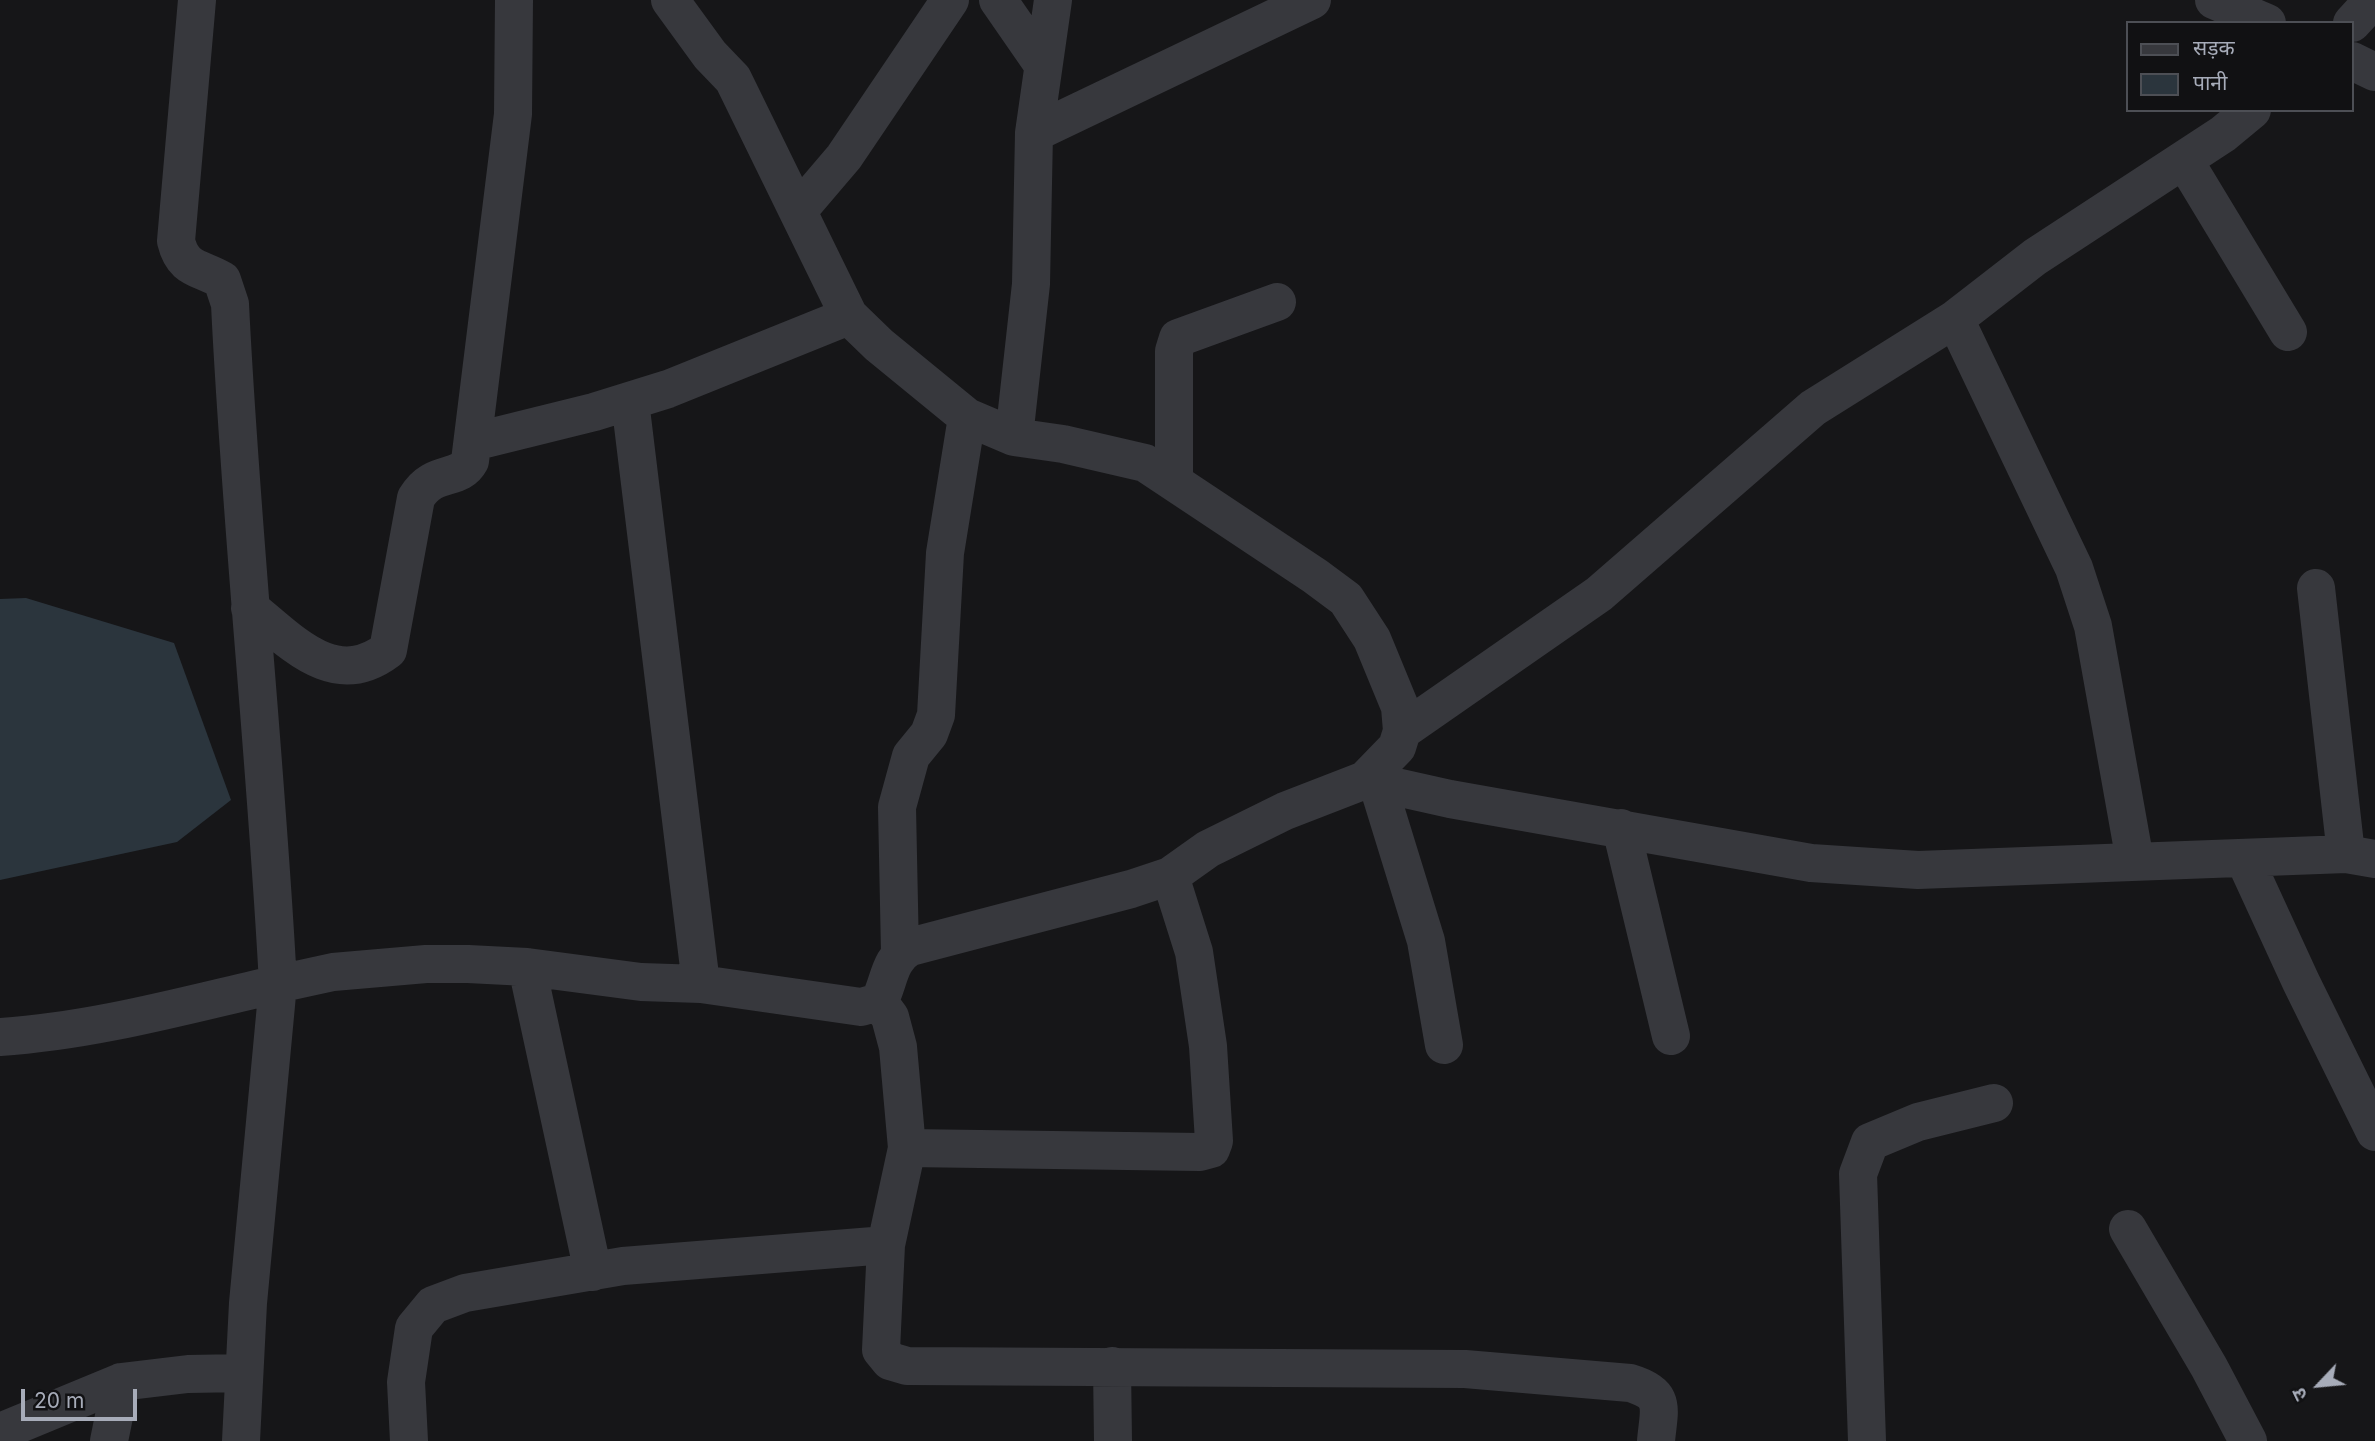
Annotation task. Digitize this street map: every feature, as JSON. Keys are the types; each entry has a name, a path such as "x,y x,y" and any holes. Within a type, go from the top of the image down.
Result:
{"street":[{"path":"197,0 176,242 180,257 190,266 222,280 230,304 250,608 259,683 278,984 244,1373 241,1441"},
{"path":"250,608 306,652 327,664 350,667 374,660 388,650 416,498 423,486 434,478 466,468 473,442 513,114 514,0"},
{"path":"670,0 710,55 733,79 849,316 879,345 967,417 1014,437 1063,444 1145,463 1248,529 1346,599 1372,639 1400,707 1402,730 1397,747 1371,781"},
{"path":"797,211 844,157 950,0"},
{"path":"998,0 1043,65"},
{"path":"1014,437 1031,284 1034,133 1053,0"},
{"path":"1034,133 1312,0"},
{"path":"2214,0 2262,21"},
{"path":"2354,21 2373,0"},
{"path":"2354,62 2375,72"},
{"path":"1402,730 1599,594 1813,408 1955,319 2035,257 2184,160 2249,112"},
{"path":"2184,160 2288,331"},
{"path":"1174,481 1174,351 1178,338 1277,303"},
{"path":"473,442 668,389 849,316"},
{"path":"1955,319 2074,568 2093,626 2135,861"},
{"path":"630,401 701,984"},
{"path":"900,953 897,807 911,756 929,734 936,715 947,542 967,417"},
{"path":"0,1037 33,1035 123,1020 333,972 426,964 527,967 641,982 701,984 862,1007 878,1002 886,990 891,966 900,953 929,940 1131,890 1170,876 1208,849 1285,811 1371,781 1463,802 1811,863 1918,870 2135,861 2360,856 2316,588"},
{"path":"1371,781 1426,941 1444,1045"},
{"path":"1621,828 1671,1036"},
{"path":"2244,858 2375,1132"},
{"path":"907,1148 1200,1152 1211,1149 1214,1141 1206,1032 1194,952 1170,876"},
{"path":"527,967 593,1272"},
{"path":"878,1002 890,1017 898,1047 907,1148 886,1245 881,1350 890,1361 907,1366 1465,1369 1630,1383 1649,1388 1655,1394 1659,1407 1656,1441"},
{"path":"1867,1441 1858,1174 1870,1142 1918,1122 1994,1103"},
{"path":"2128,1229 2209,1367 2248,1441"},
{"path":"409,1441 406,1382 414,1328 433,1305 465,1293 623,1266 886,1245"},
{"path":"1112,1366 1113,1441"},
{"path":"0,1432 121,1382 188,1374 244,1373"},
{"path":"109,1441 121,1382"}],"water":[{"path":"26,598 174,643 231,800 177,842 0,880 0,599"}]}
